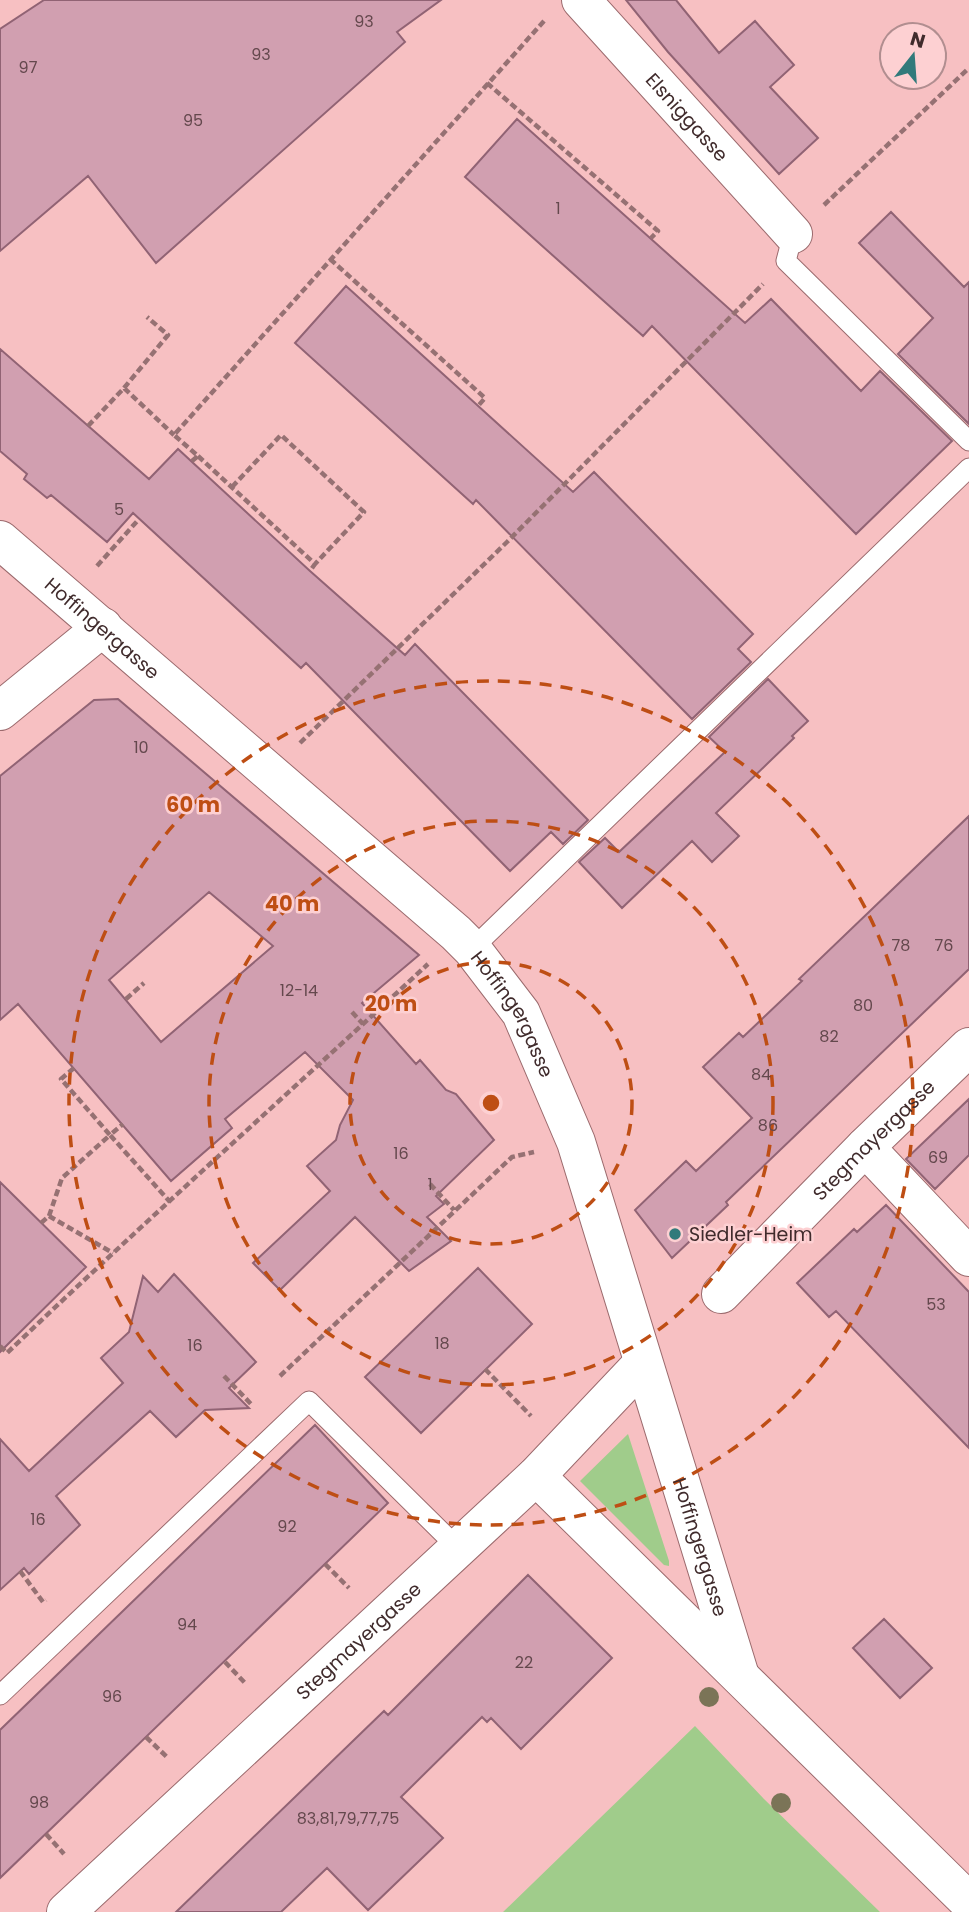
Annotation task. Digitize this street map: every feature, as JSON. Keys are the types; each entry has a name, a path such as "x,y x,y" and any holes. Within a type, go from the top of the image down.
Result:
{"street":[{"name":"Elsniggasse","path":"581,0 789,247"},
{"name":"Hoffingergasse","path":"0,540 465,942 521,1013 576,1142 740,1676"},
{"path":"0,711 103,627"},
{"name":"Stegmayergasse","path":"721,1294 865,1147 969,1047"},
{"path":"865,1147 969,1257"},
{"name":"Stegmayergasse","path":"66,1912 536,1476 643,1363"},
{"name":"Hoffingergasse","path":"536,1476 969,1902"}],"lane":[{"path":"789,247 969,442"},
{"path":"465,942 969,468"},
{"path":"0,1695 309,1401 458,1548"}],"path":[{"path":"174,435 546,18"},
{"path":"270,772 507,542 789,247 969,68"},
{"path":"487,83 658,231 651,238"},
{"path":"330,259 485,398 478,406"},
{"path":"88,426 168,335 147,317"},
{"path":"124,388 315,564"},
{"path":"232,487 281,435 364,512 310,571"},
{"path":"192,461 198,456"},
{"path":"68,598 139,519"},
{"path":"278,905 284,910"},
{"path":"0,1346 7,1353 363,1024 465,942"},
{"path":"126,999 144,983"},
{"path":"352,1012 363,1024"},
{"path":"74,1068 61,1079 170,1202"},
{"path":"41,1223 49,1216 62,1178 123,1124"},
{"path":"271,1386 512,1157 576,1142"},
{"path":"430,1184 454,1210"},
{"path":"49,1216 113,1253"},
{"path":"485,1369 563,1449"},
{"path":"224,1376 251,1404"},
{"path":"242,1413 261,1395"},
{"path":"20,1571 43,1602 53,1593"}],"green space":[{"path":"628,1434 669,1566 664,1565 580,1481"},
{"path":"695,1726 764,1799 880,1912 503,1912"}],"building":[{"path":"44,0 441,0 397,32 405,42 156,263 88,176 0,251 0,29"},
{"path":"626,0 676,0 719,53 755,21 794,65 770,87 818,138 779,174 668,52"},
{"path":"517,119 745,323 771,299 861,391 880,371 952,441 856,534 652,326 643,336 465,177"},
{"path":"891,212 964,287 969,282 969,424 898,354 933,318 859,243"},
{"path":"346,286 573,492 594,472 753,634 738,649 751,662 692,719 476,500 473,504 295,343"},
{"path":"0,349 149,479 178,449 405,655 415,644 588,820 563,844 551,832 510,871 306,663 301,668 133,513 107,542 51,495 47,498 24,479 27,474 0,451"},
{"path":"768,679 808,721 792,736 794,738 716,813 739,836 712,862 692,841 622,908 579,862 605,838 619,852 725,752 709,737"},
{"path":"118,699 419,955 362,1003 416,1064 420,1060 446,1090 456,1094 494,1140 436,1196 444,1204 427,1217 451,1241 409,1271 355,1217 280,1290 253,1263 330,1191 307,1166 336,1140 340,1125 353,1100 305,1052 225,1119 232,1128 171,1181 18,1004 0,1020 0,776 94,700","holes":["209,892 273,946 161,1042 109,980"]},
{"path":"969,816 969,969 726,1202 728,1205 672,1258 635,1210 686,1161 696,1171 752,1118 703,1067 739,1033 743,1037 802,981 799,979"},
{"path":"969,1099 969,1155 935,1189 906,1159"},
{"path":"0,1182 86,1267 0,1352"},
{"path":"886,1205 969,1292 969,1448 836,1311 829,1317 797,1283 854,1229 857,1232"},
{"path":"478,1268 532,1324 421,1433 365,1377"},
{"path":"174,1274 256,1362 229,1388 249,1408 205,1410 176,1437 150,1411 56,1496 80,1525 29,1574 24,1568 0,1590 0,1439 29,1471 123,1383 101,1358 129,1332 143,1276 158,1292"},
{"path":"315,1425 388,1503 0,1878 0,1730"},
{"path":"528,1575 612,1658 521,1749 491,1718 487,1722 482,1717 401,1797 443,1838 368,1910 327,1868 281,1912 176,1912 384,1711 388,1715"},
{"path":"884,1619 932,1668 900,1698 853,1648"}],"place":[{"name":"Siedler-Heim","path":"675,1234"}]}
